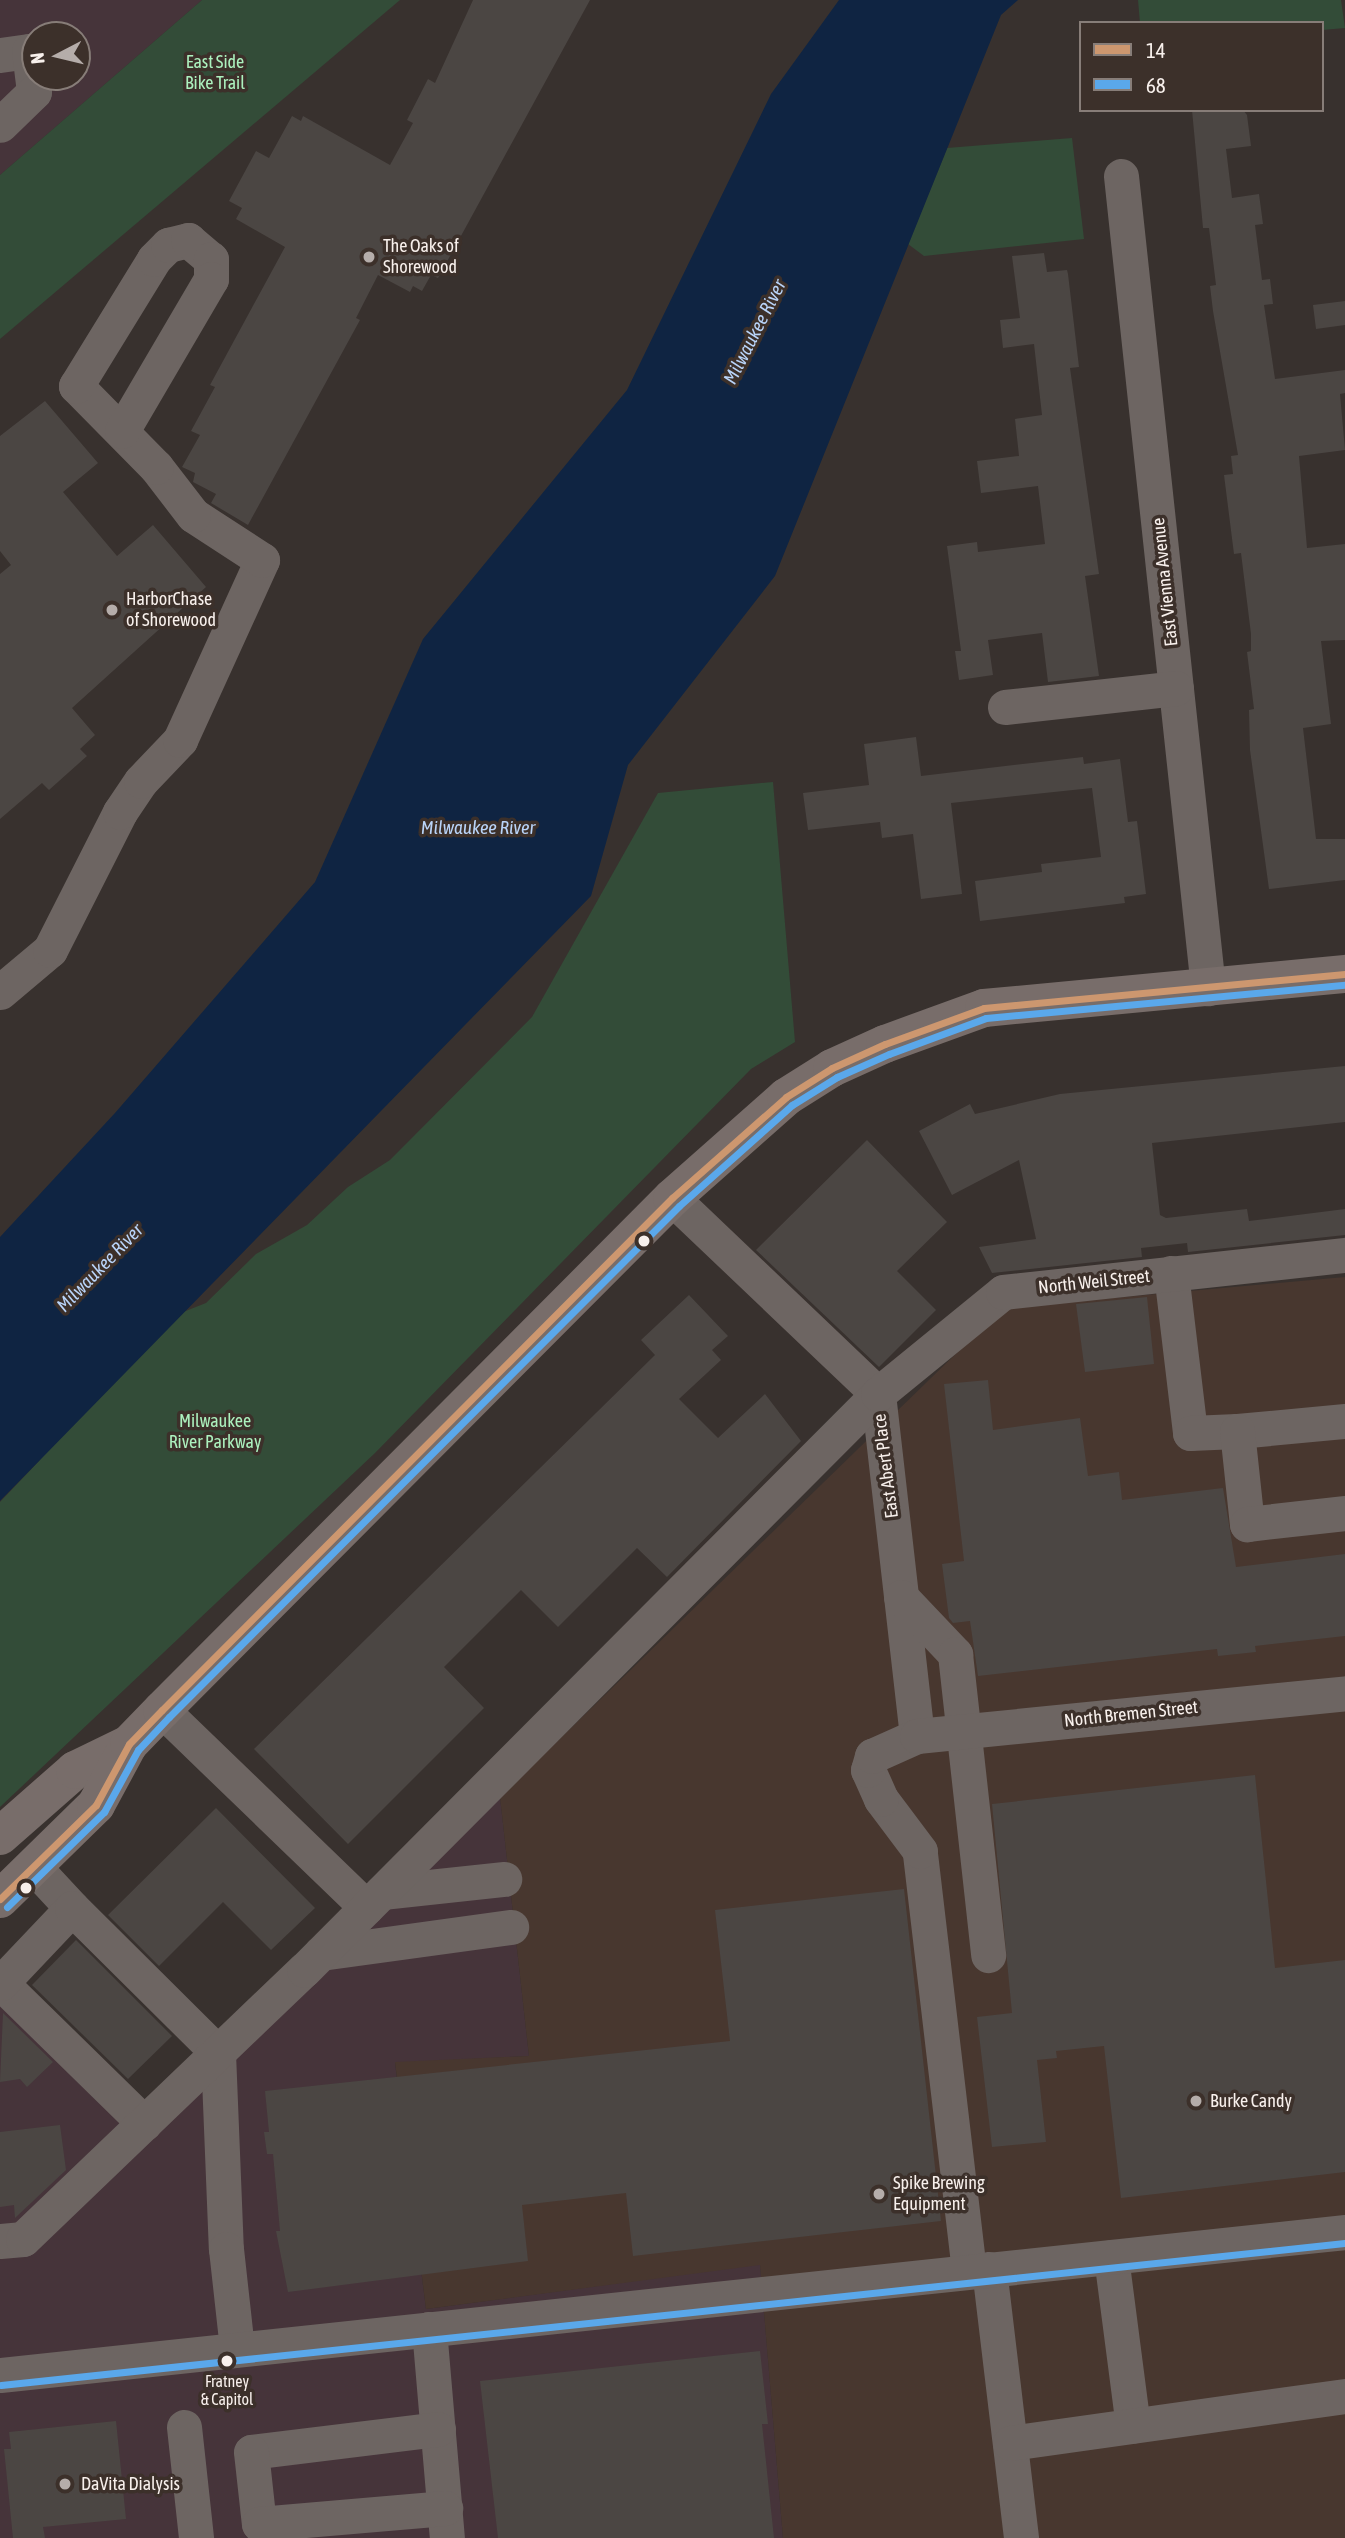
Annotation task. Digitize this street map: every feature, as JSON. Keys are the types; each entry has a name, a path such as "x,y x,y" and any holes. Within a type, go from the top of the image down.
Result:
{"main road":[{"path":"0,1899 96,1805 129,1744 162,1710 672,1198 786,1097 832,1068 933,1023 984,1008 1345,974"},
{"path":"0,1836 75,1770 129,1744"}],"street":[{"path":"0,55 29,51 34,92 0,125"},
{"name":"East Vienna Avenue","path":"1121,176 1208,988"},
{"path":"0,992 50,950 120,812 141,781 180,740 262,560 193,515 122,431 76,386 154,259 168,245 188,240 211,259 211,279 122,431"},
{"path":"1005,707 1176,688"},
{"name":"East Abert Place","path":"672,1198 878,1394 917,1737"},
{"name":"North Weil Street","path":"0,2241 23,2239 321,1953 878,1394 1003,1292 1345,1255"},
{"path":"1171,1273 1190,1433 1345,1421"},
{"path":"1237,1431 1247,1524 1345,1513"},
{"path":"901,1597 955,1654 988,1955"},
{"name":"North Bremen Street","path":"979,2270 920,1851 881,1799 868,1770 872,1756 917,1737 1345,1693"},
{"path":"162,1710 374,1899 504,1879"},
{"path":"33,1866 72,1909 218,2053 226,2249 237,2349"},
{"path":"72,1909 0,1982 144,2123"},
{"path":"321,1953 511,1927"},
{"path":"0,2375 1345,2232"},
{"path":"1111,2257 1133,2426"},
{"path":"979,2270 1010,2443 1021,2538"},
{"path":"429,2329 438,2429 446,2523 259,2524 251,2452 438,2429"},
{"path":"1010,2443 1345,2396"},
{"path":"184,2427 196,2538"}],"shaded area":[{"path":"0,0 202,0 0,175"},
{"path":"1345,1277 1345,2538 783,2538 760,2265 426,2309 395,2062 529,2056 500,1797 1003,1308"},
{"path":"500,1797 529,2056 395,2063 426,2309 760,2264 783,2538 0,2538 0,2004 138,2139"}],"green space":[{"name":"East Side Bike Trail","path":"202,0 400,0 0,339 0,175"},
{"path":"1138,0 1341,0 1345,28 1324,30 1324,21 1140,21"},
{"path":"1072,138 1084,239 924,256 908,244 947,148"},
{"name":"Milwaukee River Parkway","path":"773,782 795,1042 751,1069 375,1453 0,1807 0,1502 38,1462 145,1327 206,1303 256,1254 307,1225 348,1187 390,1160 532,1017 658,793"}],"water":[{"name":"Milwaukee River","path":"839,0 1018,0 1001,15 775,576 628,765 591,896 0,1501 0,1237 115,1113 315,882 423,639 627,390 771,94"}],"building":[{"name":"The Oaks of Shorewood","path":"473,0 590,0 438,278 431,275 422,291 413,286 410,292 378,275 356,318 360,320 248,525 211,503 216,494 193,482 195,473 182,467 200,435 191,431 215,387 210,385 285,247 236,219 242,208 229,201 256,151 269,158 292,116 301,121 303,116 390,165 413,123 407,120 428,79 435,83"},
{"path":"1192,112 1245,112 1251,146 1226,149 1232,198 1259,194 1263,224 1255,225 1262,280 1270,279 1273,304 1264,305 1275,379 1345,370 1345,393 1340,394 1345,450 1299,456 1307,548 1345,544 1345,640 1321,641 1331,724 1303,728 1316,839 1345,839 1345,880 1269,889 1250,750 1249,710 1254,709 1247,652 1251,651 1251,634 1241,553 1234,554 1224,475 1233,474 1231,456 1238,455 1213,311 1210,286 1216,285 1209,228 1203,228"},
{"path":"1044,253 1047,272 1067,270 1068,274 1079,367 1070,368 1099,574 1085,576 1099,676 1048,682 1042,633 988,640 993,675 959,680 955,651 961,651 947,546 977,542 978,552 1045,544 1038,486 981,493 977,461 1019,456 1015,419 1042,415 1034,344 1003,348 1000,320 1020,318 1012,256"},
{"path":"1345,301 1345,325 1316,329 1313,305"},
{"name":"HarborChase of Shorewood","path":"45,401 98,463 63,492 117,556 153,525 206,587 72,708 95,735 80,749 87,756 49,790 42,783 0,819 0,574 11,565 0,551 0,436"},
{"path":"916,737 921,776 1083,757 1084,764 1120,759 1128,822 1137,821 1146,894 1124,897 1125,903 980,921 975,881 1042,872 1041,864 1101,857 1092,788 951,803 962,894 921,899 913,834 882,838 880,822 808,830 803,793 869,785 864,744"},
{"path":"1345,1066 1345,1122 1152,1143 1160,1215 1166,1218 1247,1209 1249,1221 1345,1209 1345,1235 1188,1252 1187,1243 1141,1248 1142,1257 992,1273 979,1247 1036,1239 1019,1160 952,1195 919,1131 970,1104 975,1114 1060,1094"},
{"path":"867,1140 947,1222 897,1271 936,1310 879,1367 756,1250"},
{"path":"689,1295 728,1336 712,1350 721,1360 679,1399 718,1438 765,1394 801,1441 667,1577 637,1548 558,1627 521,1590 444,1667 484,1708 348,1844 254,1749 655,1355 641,1340"},
{"path":"1147,1297 1154,1364 1085,1372 1076,1304"},
{"path":"988,1380 993,1430 1080,1418 1088,1476 1119,1472 1122,1500 1223,1488 1236,1567 1345,1554 1345,1636 1255,1646 1256,1652 1218,1656 1217,1649 978,1676 970,1621 953,1623 949,1618 942,1564 964,1561 944,1384"},
{"path":"1255,1775 1275,1968 1345,1960 1345,2172 1121,2198 1104,2046 1056,2051 1057,2058 1037,2060 1046,2142 992,2147 977,2017 1012,2013 992,1804"},
{"path":"216,1808 315,1908 271,1950 223,1902 159,1966 108,1915"},
{"path":"904,1889 941,2221 633,2256 626,2193 522,2205 528,2261 288,2292 276,2231 280,2231 273,2154 267,2154 264,2132 269,2132 265,2091 730,2041 715,1910"},
{"path":"76,1940 172,2036 128,2079 32,1985"},
{"path":"3,2013 53,2062 27,2087 20,2079 0,2082"},
{"path":"60,2125 66,2170 15,2218 14,2205 0,2207 0,2132"},
{"path":"760,2351 768,2424 762,2424 774,2538 498,2538 480,2381"},
{"name":"DaVita Dialysis","path":"116,2421 126,2519 43,2527 45,2538 13,2538 4,2449 11,2449 9,2432"}],"transit line":[{"name":"14","path":"0,1899 96,1805 129,1744 162,1710 672,1198 786,1097 832,1068 885,1044 984,1008 1345,974"},
{"name":"68","path":"7,1907 104,1812 138,1750 169,1717 679,1206 792,1105 837,1077 889,1054 986,1018 1345,985"},
{"name":"68","path":"1,2385 1345,2243"}],"place":[{"name":"The Oaks of Shorewood","path":"369,257"},
{"name":"HarborChase of Shorewood","path":"112,610"},
{"name":"Burke Candy","path":"1196,2101"},
{"name":"Spike Brewing Equipment","path":"879,2194"},
{"name":"Fratney & Capitol","path":"227,2361"},
{"name":"DaVita Dialysis","path":"65,2484"}]}
